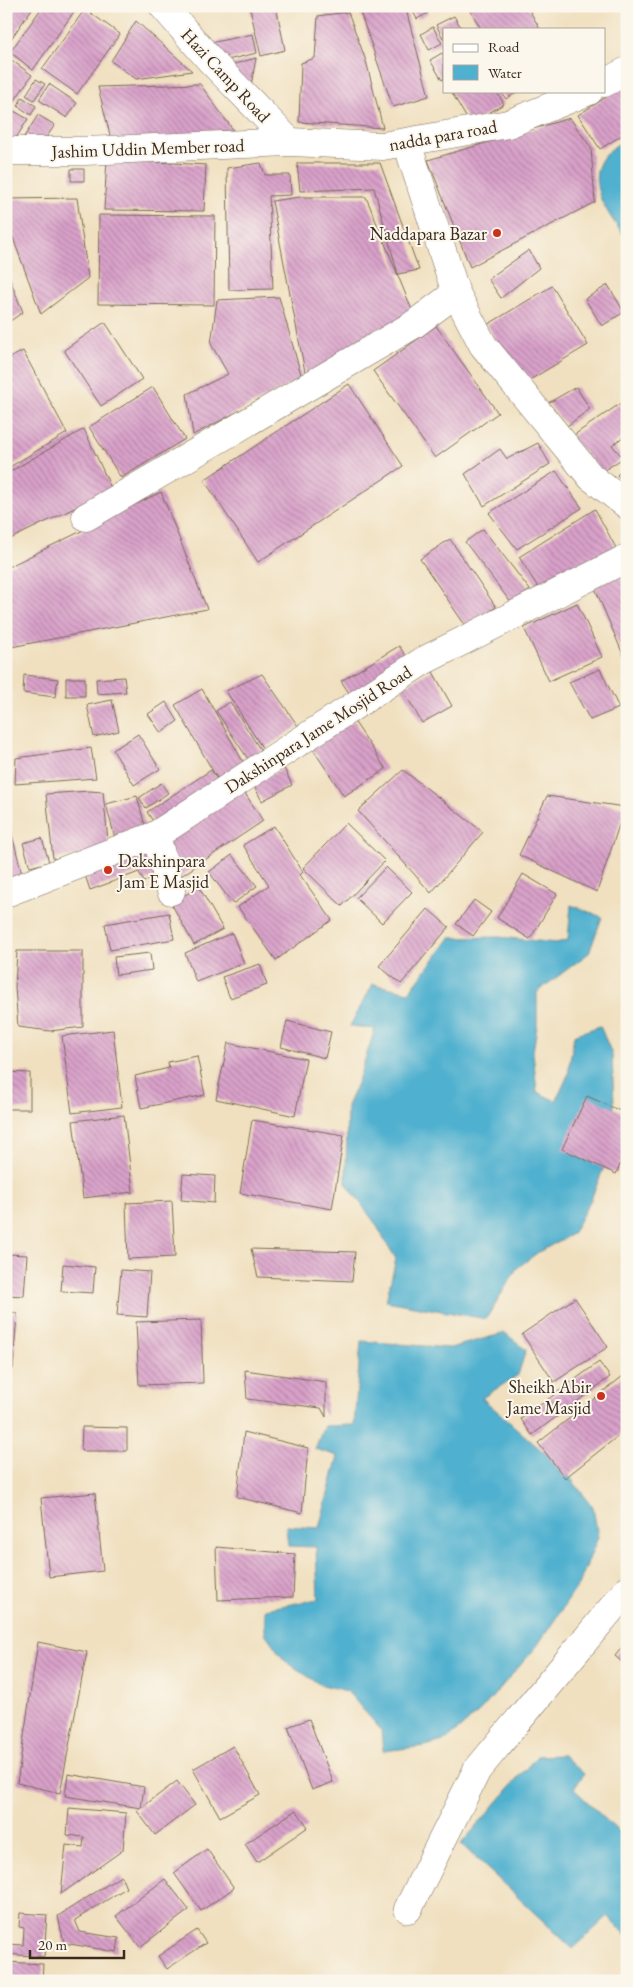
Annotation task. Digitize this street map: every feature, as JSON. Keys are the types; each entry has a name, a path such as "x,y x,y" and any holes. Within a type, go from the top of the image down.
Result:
{"street":[{"name":"Hazi Camp Road","path":"163,6 211,61 290,142"},
{"path":"606,82 627,71"},
{"name":"nadda para road","path":"290,142 383,146 407,143 508,124 587,92"},
{"name":"Jashim Uddin Member road","path":"6,151 85,151 290,142"},
{"path":"407,143 456,293 483,345 592,477 627,505"},
{"path":"86,517 412,325 456,293"},
{"name":"Dakshinpara Jame Mosjid Road","path":"6,893 156,835 424,661 627,558"},
{"path":"156,835 171,891"},
{"path":"408,1909 476,1770 627,1590"}],"water":[{"path":"627,139 627,239 601,199 597,186 597,173 601,161 611,149"},
{"path":"571,905 602,917 589,953 537,992 537,1026 533,1052 537,1092 556,1101 568,1075 574,1035 600,1026 612,1054 614,1105 610,1152 591,1199 572,1234 537,1253 517,1268 486,1319 386,1301 396,1259 375,1223 346,1183 347,1106 358,1081 375,1029 350,1026 373,984 409,992 450,938 499,937 556,943 568,940"},
{"path":"505,1333 526,1350 518,1375 482,1398 565,1471 593,1507 598,1537 579,1584 537,1646 481,1710 447,1740 425,1746 383,1751 381,1730 347,1691 319,1684 284,1660 265,1633 265,1609 318,1599 316,1547 288,1546 286,1526 319,1528 338,1456 315,1449 324,1426 354,1425 361,1341 450,1348"},
{"path":"563,1755 584,1774 574,1789 627,1840 627,1937 608,1916 573,1949 461,1844 537,1756"}],"building":[{"path":"6,6 34,6 8,43 6,42"},
{"path":"43,6 78,6 33,70 10,52"},
{"path":"261,6 276,6 285,50 261,56 250,9"},
{"path":"358,6 405,6 429,96 393,107"},
{"path":"410,6 424,6 428,13 417,19"},
{"path":"468,6 527,6 539,28 480,28"},
{"path":"85,9 120,34 77,94 42,69"},
{"path":"348,12 366,61 383,128 299,122 301,63 315,58 318,16"},
{"path":"454,16 461,28 443,28 443,38 436,25"},
{"path":"136,21 192,71 136,79 111,61"},
{"path":"433,27 442,43 429,50 421,34"},
{"path":"253,34 257,53 219,62 210,43"},
{"path":"442,53 443,54 443,80 442,80 430,60"},
{"path":"6,56 32,75 6,113"},
{"path":"256,58 250,91 227,66"},
{"path":"36,79 45,84 34,100 26,95"},
{"path":"49,84 77,103 67,118 39,100"},
{"path":"200,84 233,130 112,143 98,87"},
{"path":"627,84 627,132 600,149 578,115"},
{"path":"452,92 497,92 504,104 470,124"},
{"path":"502,92 517,92 506,99"},
{"path":"22,97 36,106 31,115 18,106"},
{"path":"14,111 28,119 11,146 6,145 6,123"},
{"path":"38,115 55,125 41,145 19,145"},
{"path":"570,118 591,148 595,202 470,267 428,160"},
{"path":"107,159 206,165 204,211 104,210"},
{"path":"261,163 265,175 290,175 291,195 269,196 273,289 229,290 227,168"},
{"path":"297,163 380,163 419,270 398,274 374,188 300,191"},
{"path":"71,169 84,169 84,181 71,181"},
{"path":"300,197 366,197 414,315 306,377 272,201"},
{"path":"77,198 88,278 41,314 6,219 6,199"},
{"path":"99,215 215,216 214,305 98,304"},
{"path":"529,250 539,268 501,298 488,279"},
{"path":"6,270 23,312 6,324"},
{"path":"608,285 624,312 602,326 585,299"},
{"path":"552,286 588,345 523,384 487,325"},
{"path":"279,297 302,378 193,435 187,394 228,374 211,344 217,300"},
{"path":"105,322 142,379 101,406 64,350"},
{"path":"436,326 498,413 435,458 373,371"},
{"path":"23,351 67,433 6,469 6,360"},
{"path":"349,384 403,466 258,562 204,480"},
{"path":"153,387 185,439 121,478 89,427"},
{"path":"576,387 590,409 567,426 548,403"},
{"path":"627,399 627,434 612,445 623,458 602,472 571,437"},
{"path":"84,429 112,490 6,541 6,474"},
{"path":"538,443 550,464 484,506 465,474 500,449 507,459"},
{"path":"623,469 627,473 627,484 617,475"},
{"path":"556,471 582,508 517,549 489,513"},
{"path":"161,492 207,609 6,648 6,568"},
{"path":"595,509 616,548 541,592 519,557"},
{"path":"483,529 530,590 512,604 465,542"},
{"path":"450,539 496,607 467,628 420,559"},
{"path":"627,572 627,664 594,586"},
{"path":"577,603 602,657 549,681 524,628"},
{"path":"399,646 412,665 355,702 341,681"},
{"path":"600,669 619,708 590,720 569,682"},
{"path":"432,670 452,706 422,723 402,688"},
{"path":"262,674 298,726 263,749 226,691"},
{"path":"24,675 58,679 55,697 23,693"},
{"path":"124,677 126,692 97,694 96,679"},
{"path":"66,678 85,678 85,696 66,696"},
{"path":"202,689 245,765 218,780 175,705"},
{"path":"112,700 119,731 94,737 87,705"},
{"path":"166,702 178,721 161,733 148,714"},
{"path":"230,702 261,751 248,759 216,711"},
{"path":"354,721 386,769 344,796 312,748"},
{"path":"138,734 160,769 134,785 113,750"},
{"path":"91,748 96,778 15,784 16,758"},
{"path":"284,768 292,785 262,801 253,784"},
{"path":"211,770 222,787 159,830 147,812"},
{"path":"403,770 483,832 431,893 358,811"},
{"path":"161,783 168,793 146,808 139,798"},
{"path":"241,787 263,821 175,880 160,839"},
{"path":"103,792 109,850 53,859 46,794"},
{"path":"137,796 147,833 116,842 106,804"},
{"path":"547,796 625,807 597,892 519,855"},
{"path":"6,811 23,878 6,887"},
{"path":"346,823 385,861 342,906 303,868"},
{"path":"274,826 303,872 300,875 332,920 276,960 238,907 269,885 243,845"},
{"path":"42,838 49,862 30,867 23,843"},
{"path":"152,842 157,874 144,882 139,872 90,890 84,872"},
{"path":"232,855 257,886 233,904 209,872"},
{"path":"386,867 412,892 382,923 356,898"},
{"path":"523,874 557,894 530,939 497,918"},
{"path":"199,887 223,929 194,945 171,903"},
{"path":"474,900 491,912 473,936 456,924"},
{"path":"428,909 449,927 401,984 379,966"},
{"path":"169,913 174,939 110,950 105,924"},
{"path":"232,933 244,963 196,982 185,953"},
{"path":"17,951 83,951 83,1027 50,1031 18,1027 15,987"},
{"path":"150,953 152,970 116,975 114,957"},
{"path":"260,964 267,985 230,998 222,977"},
{"path":"287,1021 331,1032 325,1058 281,1047"},
{"path":"113,1030 122,1107 72,1113 62,1036"},
{"path":"228,1043 306,1059 295,1116 216,1099"},
{"path":"197,1056 205,1095 141,1108 135,1076 169,1068 168,1062"},
{"path":"6,1072 30,1073 30,1109 6,1109"},
{"path":"587,1096 627,1114 627,1150 616,1174 562,1149"},
{"path":"124,1115 133,1192 83,1198 73,1121"},
{"path":"252,1120 344,1135 332,1209 240,1193"},
{"path":"183,1174 215,1176 214,1203 181,1200"},
{"path":"172,1201 175,1257 128,1259 126,1203"},
{"path":"251,1249 355,1252 352,1281 258,1277"},
{"path":"6,1254 27,1255 24,1296 6,1295"},
{"path":"63,1264 95,1267 93,1293 61,1291"},
{"path":"121,1270 150,1272 147,1317 117,1315"},
{"path":"575,1298 608,1347 554,1382 522,1334"},
{"path":"6,1312 17,1313 13,1369 6,1369"},
{"path":"201,1320 203,1383 139,1385 136,1322"},
{"path":"599,1362 610,1377 532,1435 521,1419"},
{"path":"245,1370 326,1382 326,1417 321,1408 247,1399"},
{"path":"623,1376 627,1381 627,1429 565,1478 538,1443"},
{"path":"82,1427 127,1428 127,1451 81,1451"},
{"path":"244,1432 308,1448 302,1513 237,1497"},
{"path":"95,1493 103,1571 49,1577 41,1498"},
{"path":"216,1547 295,1554 293,1597 218,1600"},
{"path":"627,1641 627,1666 615,1656"},
{"path":"38,1642 87,1652 60,1793 17,1783"},
{"path":"309,1719 333,1782 312,1790 288,1727"},
{"path":"233,1746 260,1795 220,1817 193,1769"},
{"path":"68,1774 144,1787 141,1808 65,1796"},
{"path":"177,1781 195,1805 155,1835 137,1811"},
{"path":"69,1808 126,1813 123,1850 61,1894 66,1845 83,1847 84,1837 67,1835"},
{"path":"296,1810 308,1827 257,1862 245,1844"},
{"path":"207,1849 234,1888 201,1911 174,1873"},
{"path":"121,1876 126,1888 75,1920 80,1932 119,1938 117,1952 64,1943 58,1916"},
{"path":"165,1879 189,1910 140,1947 116,1916"},
{"path":"20,1913 47,1915 44,1957 6,1954 6,1944 23,1945 24,1928 19,1927"},
{"path":"197,1930 206,1943 167,1969 158,1956"},
{"path":"6,1962 43,1964 42,1981 6,1981"}],"place":[{"name":"Naddapara Bazar","path":"497,233"},
{"name":"Dakshinpara Jam E Masjid","path":"108,870"},
{"name":"Sheikh Abir Jame Masjid","path":"601,1396"}]}
